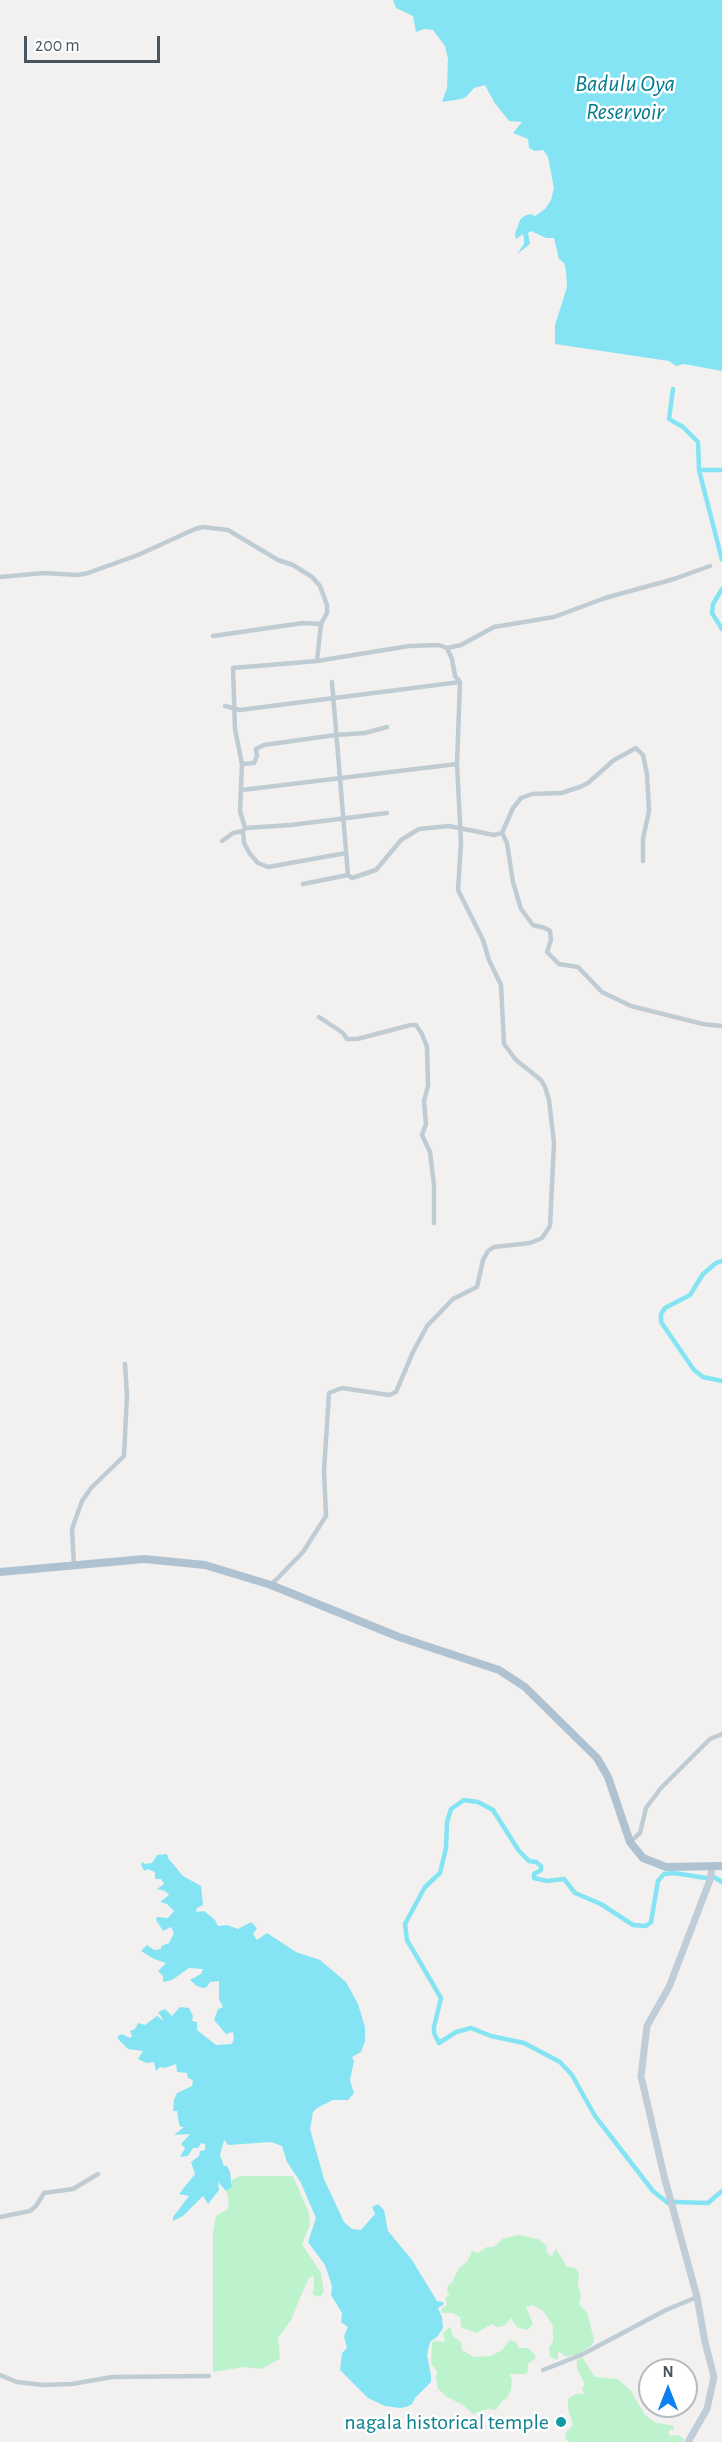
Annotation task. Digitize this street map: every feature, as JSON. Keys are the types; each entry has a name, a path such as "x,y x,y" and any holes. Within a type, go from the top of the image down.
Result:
{"main road":[{"path":"0,1572 144,1559 176,1561 227,1570 271,1585 384,1631 490,1666 525,1687 597,1758 608,1777 630,1842 643,1858 660,1866 722,1866"},
{"path":"688,2442 707,2409 718,2378 705,2342 697,2297 669,2197 641,2076 646,2026 669,1987 710,1880 712,1867"}],"street":[{"path":"0,577 44,573 78,575 88,573 138,555 195,529 203,527 228,530 312,577 320,586 327,605 327,613 321,624 317,661"},
{"path":"346,853 268,867 258,863 250,854 244,843 240,810 243,790 242,764 235,729 233,668 317,661 409,646 439,645 447,648 461,645 494,627 554,617 710,566"},
{"path":"213,636 303,623 321,624"},
{"path":"271,1585 303,1552 326,1516 324,1471 329,1393 342,1388 388,1395 396,1392 412,1352 427,1326 453,1299 477,1287 483,1260 488,1251 494,1247 530,1243 542,1238 550,1226 554,1143 549,1100 541,1080 516,1060 504,1044 501,986 483,940 458,890 461,843 457,764 460,682 455,676 447,648"},
{"path":"332,682 348,876"},
{"path":"225,706 234,710 460,682"},
{"path":"242,764 254,763 258,747 365,733 387,727"},
{"path":"303,884 348,876 352,878 376,870 401,840 419,829 449,826 494,836 502,833 513,808 521,798 532,794 561,793 579,787 588,783 614,760 636,748 643,755 649,811 643,839 642,861"},
{"path":"243,790 457,764"},
{"path":"222,841 244,829 387,813"},
{"path":"502,833 507,843 512,876 521,909 533,925 545,928 549,932 551,940 548,952 559,964 578,967 602,992 631,1005 703,1024 722,1026"},
{"path":"319,1017 338,1029 347,1039 357,1039 411,1025 416,1025 422,1034 427,1047 428,1086 424,1101 426,1124 422,1135 430,1152 434,1185 434,1223"},
{"path":"74,1566 72,1529 82,1501 91,1488 124,1456 127,1395 125,1364"},
{"path":"630,1842 640,1833 646,1808 661,1788 713,1737 722,1734"},
{"path":"0,2217 30,2211 44,2193 73,2189 98,2174"},
{"path":"543,2370 581,2355 666,2310 697,2297"},
{"path":"0,2375 17,2382 43,2385 72,2384 112,2377 210,2376"}],"green space":[{"path":"240,2176 293,2176 309,2213 310,2225 302,2244 321,2273 324,2292 320,2297 314,2295 312,2293 314,2277 308,2279 291,2320 278,2338 280,2359 261,2369 244,2367 213,2372 213,2232 216,2216 228,2209 229,2200 226,2191 232,2185 232,2180"},
{"path":"518,2235 538,2239 547,2246 546,2251 550,2256 556,2249 567,2267 575,2268 579,2273 578,2286 581,2296 579,2304 587,2313 594,2339 592,2345 579,2354 566,2357 558,2351 558,2360 550,2357 549,2348 553,2341 553,2326 543,2311 533,2305 526,2307 533,2324 527,2330 517,2327 511,2318 504,2326 496,2327 492,2324 476,2333 461,2327 460,2317 453,2313 442,2313 441,2309 447,2305 445,2298 450,2294 447,2292 448,2285 451,2284 459,2268 467,2262 472,2251 478,2253 487,2247 494,2247 502,2239"},
{"path":"450,2327 453,2336 461,2342 462,2350 474,2357 491,2356 502,2350 510,2340 516,2342 519,2348 528,2348 536,2356 528,2364 528,2372 525,2374 509,2374 512,2379 511,2390 496,2410 488,2409 473,2414 438,2389 437,2371 431,2364 432,2343 445,2342 443,2333"},
{"path":"582,2357 595,2377 618,2379 631,2391 638,2403 638,2418 649,2418 654,2422 674,2426 674,2429 668,2433 671,2436 679,2435 684,2442 569,2442 565,2438 566,2432 573,2425 568,2409 568,2399 576,2394 584,2394 582,2388 585,2385 577,2368 577,2360"}],"water":[{"name":"Badulu Oya Reservoir","path":"393,0 722,0 722,371 684,364 676,366 669,361 555,344 555,325 567,287 564,263 559,259 554,238 546,238 531,231 528,233 530,244 517,254 524,244 524,239 523,234 516,239 515,234 524,216 530,214 535,216 545,209 551,200 554,188 548,157 543,150 535,151 529,148 528,139 513,133 522,122 509,121 494,102 485,85 474,88 461,99 442,102 447,88 448,59 445,46 433,30 424,29 416,32 413,16 396,8"},
{"path":"167,1854 183,1876 201,1886 203,1905 197,1908 196,1912 204,1911 215,1920 218,1926 227,1925 238,1929 251,1922 257,1928 253,1934 257,1940 267,1933 296,1952 320,1960 346,1982 358,2004 365,2027 365,2041 361,2052 352,2057 354,2061 350,2080 354,2093 348,2100 333,2100 317,2108 313,2112 310,2129 324,2179 344,2222 352,2229 361,2230 375,2214 372,2207 378,2204 384,2210 388,2231 412,2260 437,2301 444,2304 438,2308 443,2328 430,2342 427,2355 431,2382 412,2404 406,2407 385,2406 368,2398 340,2370 342,2353 347,2348 344,2336 348,2327 341,2322 342,2313 331,2295 332,2286 325,2265 308,2242 316,2218 301,2183 287,2162 282,2146 271,2142 228,2145 224,2140 220,2155 224,2166 227,2166 230,2172 232,2187 226,2191 218,2182 219,2190 208,2204 203,2196 183,2216 173,2221 173,2217 189,2196 179,2194 195,2174 191,2162 199,2156 200,2151 205,2150 205,2144 201,2143 198,2148 193,2148 188,2156 180,2157 185,2148 181,2144 190,2134 174,2135 184,2127 179,2124 177,2111 173,2111 174,2100 177,2093 192,2086 193,2080 188,2078 187,2073 177,2072 176,2064 165,2068 160,2067 156,2071 154,2062 146,2063 138,2059 143,2051 128,2049 118,2039 118,2036 122,2034 130,2038 132,2036 130,2031 135,2029 138,2023 145,2025 157,2016 164,2021 158,2012 165,2009 172,2016 180,2007 189,2008 193,2016 192,2021 197,2022 197,2030 216,2045 232,2044 234,2038 233,2032 226,2034 214,2020 218,2009 223,2007 219,1999 219,1981 210,1982 207,1987 203,1988 197,1986 190,1980 201,1974 203,1969 189,1968 172,1980 163,1982 163,1976 158,1971 166,1963 141,1951 147,1945 154,1950 161,1949 161,1946 169,1943 174,1933 171,1927 163,1931 156,1920 157,1917 168,1918 174,1911 167,1904 160,1902 169,1895 157,1889 164,1884 161,1879 155,1879 155,1872 147,1869 144,1871 141,1864 142,1862 152,1863 157,1855"}],"waterway":[{"path":"673,389 669,419 683,427 698,442 699,470 722,560"},
{"path":"699,470 722,470"},
{"path":"722,589 713,604 712,613 722,629"},
{"path":"722,1261 703,1274 690,1295 665,1308 661,1314 661,1322 694,1370 703,1377 722,1381"},
{"path":"668,2203 653,2191 595,2116 572,2075 560,2062 524,2043 491,2036 471,2028 456,2032 439,2043 434,2027 441,1998 407,1940 405,1924 425,1887 440,1873 451,1809 464,1800 478,1802 493,1810 519,1851 529,1861 541,1866 541,1870 534,1874 534,1878 547,1881 564,1879 575,1893 601,1904 633,1925 646,1926 651,1922 658,1881 664,1874 674,1873 706,1878"},
{"path":"714,1877 722,1882"},
{"path":"674,2202 708,2203 722,2191"}],"place":[{"name":"nagala historical temple","path":"561,2422"}]}
